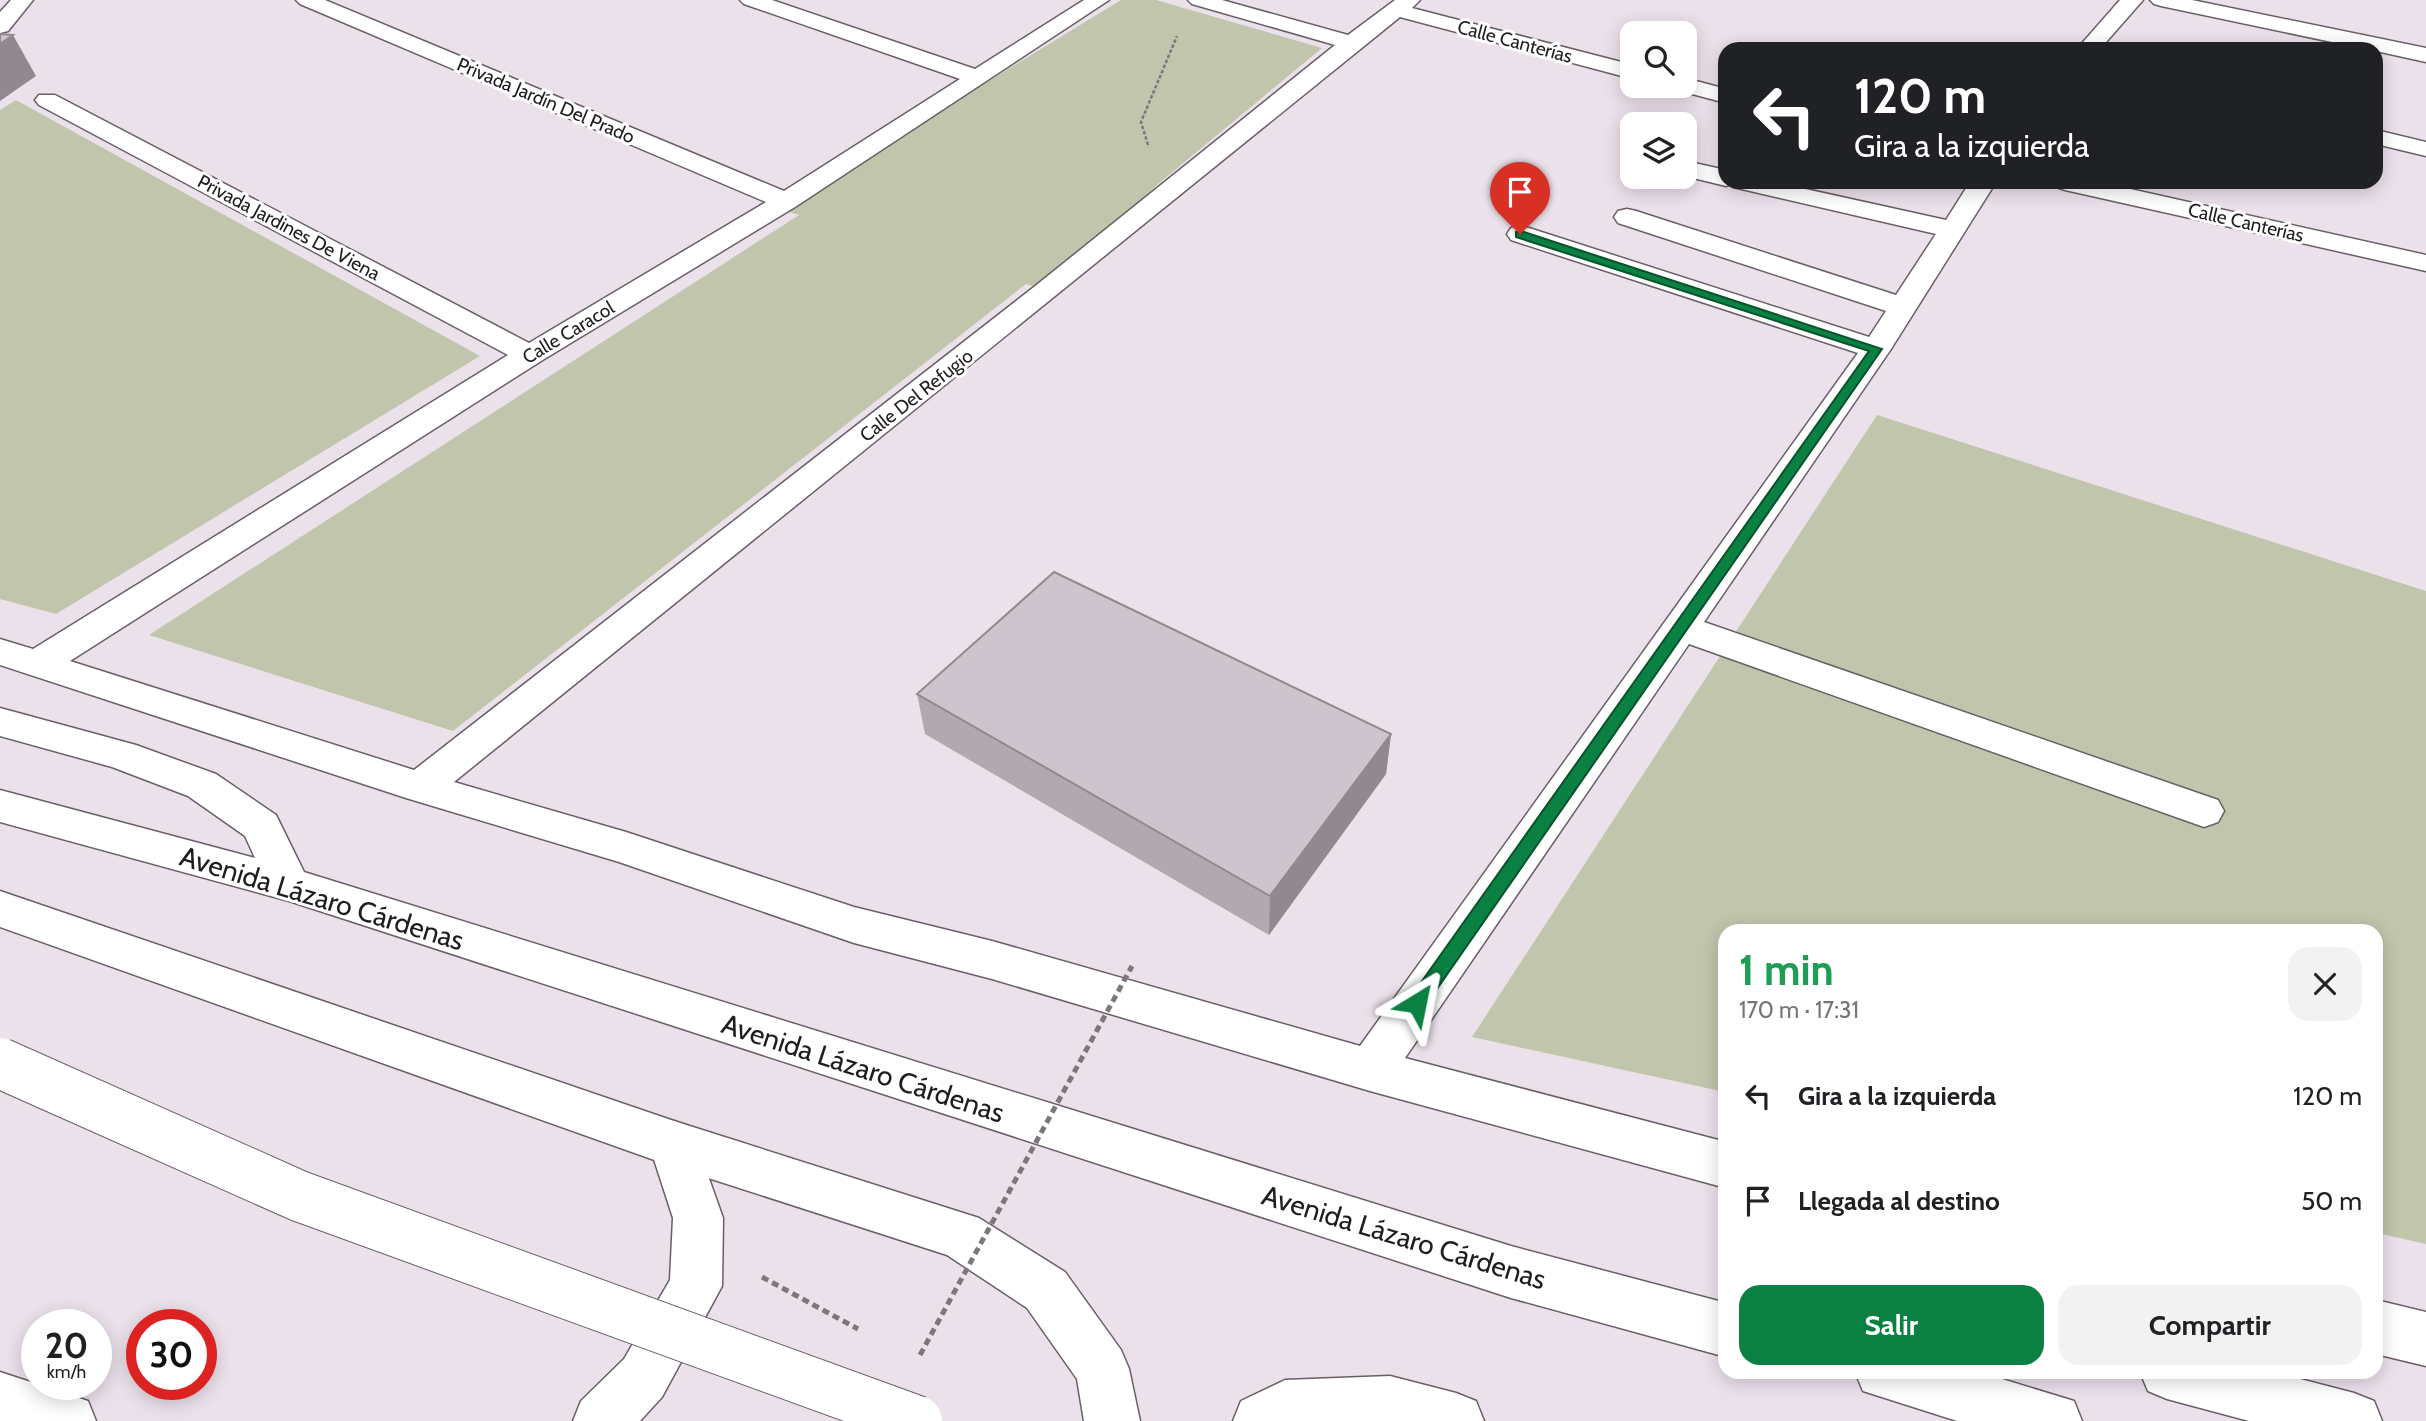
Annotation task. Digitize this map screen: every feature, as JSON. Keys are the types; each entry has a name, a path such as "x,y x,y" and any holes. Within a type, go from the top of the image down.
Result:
{"main road":[{"path":"0,26 22,0"},
{"name":"Privada Jardín Del Prado","path":"307,0 786,201"},
{"path":"751,0 976,77"},
{"name":"Calle Caracol","path":"20,658 786,201 1098,0"},
{"path":"1199,0 1351,43"},
{"path":"2094,42 2132,0"},
{"path":"2161,0 2363,42"},
{"name":"Calle Del Refugio","path":"420,788 1044,293 1351,43 1403,5"},
{"name":"Calle Canterías","path":"1403,5 1620,68"},
{"path":"2383,46 2426,55"},
{"path":"1697,88 1718,94"},
{"name":"Privada Jardines De Viena","path":"47,100 530,355"},
{"path":"2383,139 2426,149"},
{"path":"1697,171 1718,176"},
{"path":"1771,189 1953,229"},
{"path":"1370,1070 1876,349 1979,189"},
{"name":"Calle Canterías","path":"2096,189 2426,263"},
{"path":"1627,217 1903,307"},
{"path":"1520,234 1876,349"},
{"path":"1680,627 2204,811"},
{"path":"20,658 420,788 625,848 854,925 992,960 1370,1070 1718,1163"},
{"path":"0,722 122,755 202,785 261,826 289,884"},
{"name":"Avenida Lázaro Cárdenas","path":"0,806 289,884 1511,1272 1718,1328"},
{"path":"0,909 674,1144 961,1235 1046,1290 1102,1368 1112,1421"},
{"path":"0,1063 299,1196 917,1421"},
{"path":"601,1421 643,1378 696,1286 698,1218 674,1144"},
{"path":"2383,1329 2426,1339"},
{"path":"1907,1379 2054,1421"},
{"path":"2194,1379 2354,1421"},
{"path":"0,1400 68,1421"},
{"path":"1261,1421 1285,1408 1390,1404 1456,1421"}],"path":[{"path":"1151,153 1141,122 1177,34"},
{"path":"917,1361 1132,966"},
{"path":"749,1270 869,1335"}],"green space":[{"path":"1121,0 1156,0 1322,48 1158,184 1049,291 1026,284 453,731 149,635 799,215 779,209"},
{"path":"16,100 480,356 56,614 0,599 0,110"},
{"path":"1877,415 2426,591 2426,1244 2383,1234 2383,924 1718,924 1718,1090 1472,1037"}],"building":[{"path":"0,34 13,35 0,44"},
{"path":"1054,572 1391,734 1270,896 917,694"}],"route":[{"path":"1417,1003 1876,349 1520,234"}]}
